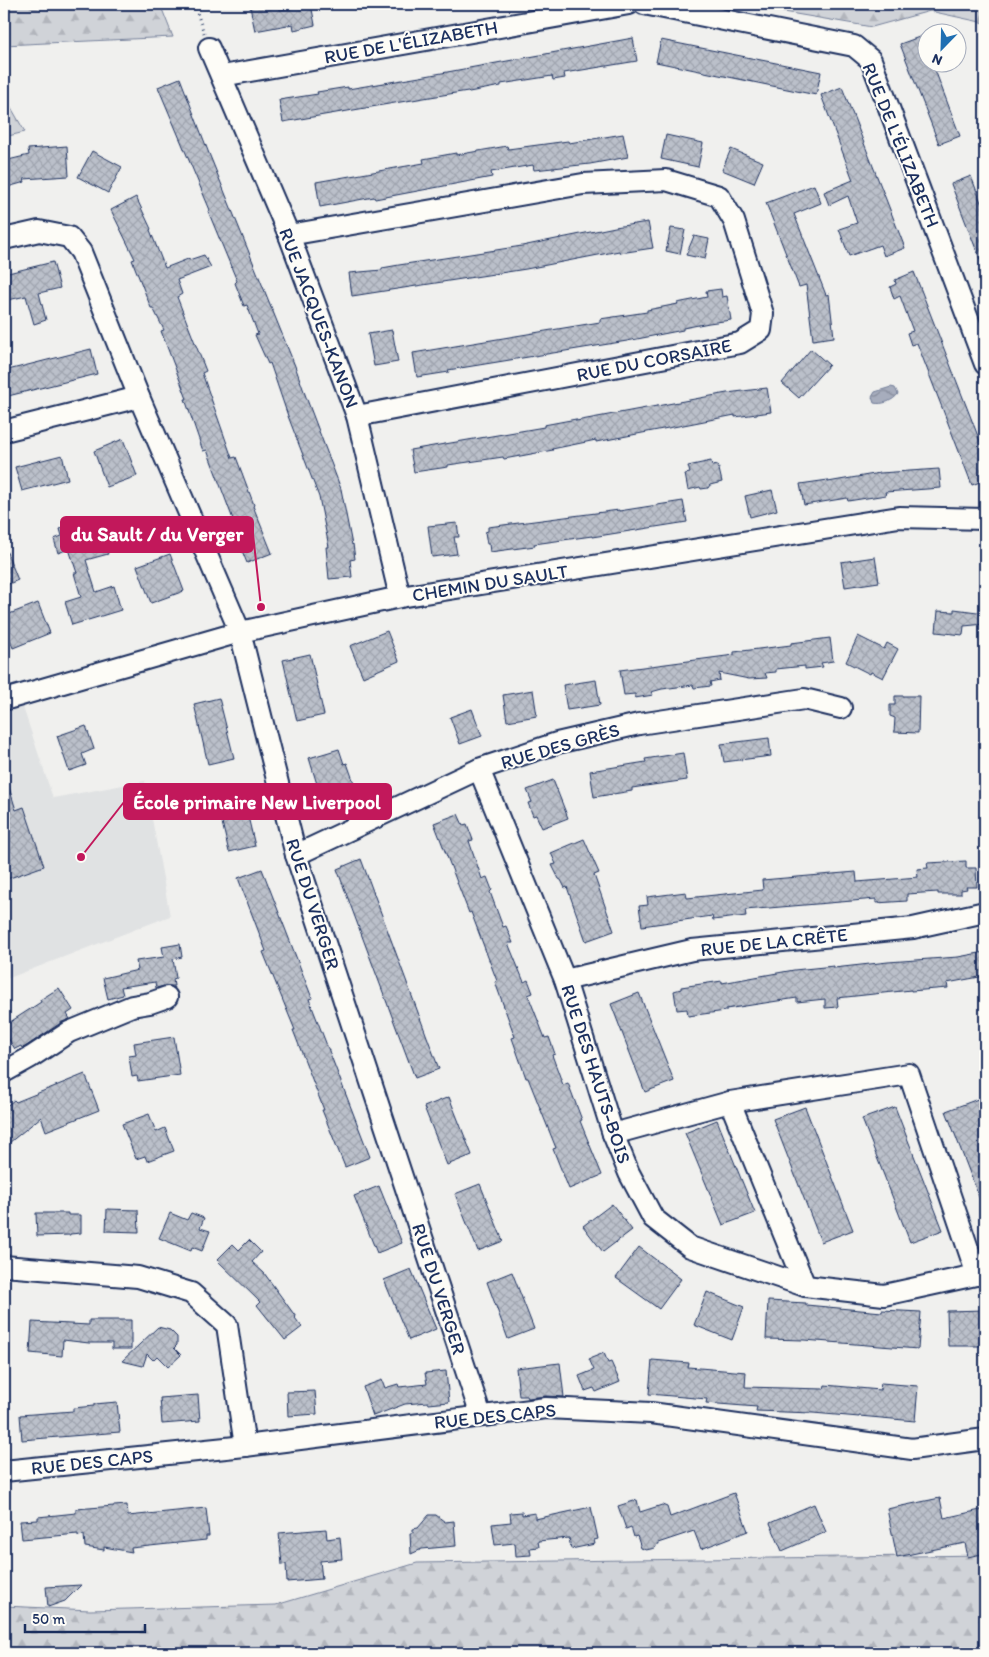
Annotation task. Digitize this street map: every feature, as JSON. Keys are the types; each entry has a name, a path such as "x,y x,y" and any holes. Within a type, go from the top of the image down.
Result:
{"street":[{"name":"RUE DE L'ÉLIZABETH","path":"222,76 629,4"},
{"name":"RUE DE L'ÉLIZABETH","path":"644,4 854,46 871,60 985,364"},
{"name":"RUE JACQUES-KANON","path":"209,48 289,235 357,416 400,597"},
{"name":"RUE DU CORSAIRE","path":"289,235 583,184 666,180 719,196 734,221 763,314 761,330 740,343 357,416"},
{"name":"RUE DU VERGER","path":"4,239 39,231 69,237 81,252 139,397 240,632 296,855 481,1416"},
{"path":"4,431 139,397"},
{"name":"CHEMIN DU SAULT","path":"4,700 240,632 400,597 899,517 985,519"},
{"name":"RUE DES GRÈS","path":"296,855 479,769 557,743 640,724 804,699 840,708"},
{"name":"RUE DES HAUTS-BOIS","path":"479,769 565,980 613,1134 628,1173 653,1218 690,1247 805,1286 884,1295 981,1274"},
{"name":"RUE DE LA CRÊTE","path":"565,980 692,950 913,928 985,912"},
{"path":"4,1072 69,1032 132,1006 150,1003 167,996"},
{"path":"613,1134 730,1102 909,1074 981,1274"},
{"path":"730,1102 805,1286"},
{"path":"4,1266 138,1277 191,1293 227,1325 245,1446"},
{"name":"RUE DES CAPS","path":"4,1471 245,1446 546,1408 652,1413 912,1449 985,1439"}],"path":[{"path":"194,4 209,48"}],"shaded area":[{"path":"19,695 53,798 145,781 170,916 4,980 4,700"}],"green space":[{"path":"4,4 160,4 173,37 4,45"},
{"path":"737,4 985,4 985,23 930,11 872,27"},
{"path":"4,95 25,132 4,137"},
{"path":"985,1555 985,1653 4,1653 4,1606 90,1610 276,1605 417,1563"}],"water":[{"path":"891,387 895,388 898,394 896,396 884,403 874,403 872,397 875,392"}],"building":[{"path":"279,4 280,10 311,4 315,25 294,30 293,24 255,31 250,7"},
{"path":"633,38 637,61 564,73 565,78 553,80 552,76 501,84 501,86 469,92 283,122 279,100 318,94 317,92 420,77"},
{"path":"916,38 916,72 936,72 960,136 939,144 900,44"},
{"path":"661,40 821,72 816,95 656,62"},
{"path":"180,78 295,366 341,489 355,559 350,560 352,577 329,579 326,547 329,547 319,497 270,363 268,364 255,335 258,334 247,305 244,306 235,283 237,281 208,211 210,210 158,87"},
{"path":"842,87 905,248 884,256 880,245 849,256 839,229 857,223 848,196 829,205 824,192 853,180 821,95"},
{"path":"623,134 628,157 590,164 534,170 533,165 491,172 492,177 375,199 374,197 320,207 316,182 424,163 423,159 456,153 456,155 507,146 508,149 568,141 569,143"},
{"path":"666,135 703,143 698,167 661,159"},
{"path":"67,146 69,176 24,179 25,182 4,188 4,161 29,155 28,149"},
{"path":"731,149 763,162 754,183 722,170"},
{"path":"92,151 122,167 108,193 78,177"},
{"path":"971,176 985,213 985,270 951,184"},
{"path":"814,185 821,203 794,214 826,295 829,294 834,337 813,340 806,285 799,287 766,203"},
{"path":"136,197 151,229 165,268 204,255 211,267 177,280 182,294 177,297 206,371 202,373 232,458 236,457 272,553 247,563 234,531 237,530 207,450 203,451 185,399 187,399 161,331 164,330 153,308 151,308 132,260 135,259 111,210"},
{"path":"648,222 653,248 620,253 619,251 526,269 352,296 349,273 382,270 382,268 522,246"},
{"path":"671,228 685,230 680,254 666,251"},
{"path":"694,236 709,239 705,259 686,255"},
{"path":"53,262 60,288 39,293 46,320 34,324 26,296 8,300 4,284 4,274"},
{"path":"914,272 985,454 985,480 972,485 917,343 911,345 907,333 913,331 900,296 894,299 890,287 896,284 895,280"},
{"path":"721,289 722,297 727,296 731,320 683,328 683,330 627,341 448,370 449,372 417,377 413,353 600,322 600,319 647,312 647,310 707,297 706,291"},
{"path":"392,330 398,362 374,366 368,334"},
{"path":"91,349 97,374 4,397 4,371"},
{"path":"811,349 829,365 799,398 782,383"},
{"path":"767,388 771,412 735,417 735,415 504,459 503,457 414,472 410,450 544,427 544,425 576,419 576,421 727,393"},
{"path":"123,439 137,476 107,487 94,451"},
{"path":"62,455 68,479 22,491 15,467"},
{"path":"711,461 712,466 718,465 722,482 710,485 708,488 701,489 700,487 688,490 685,474 690,473 688,466"},
{"path":"939,469 941,488 885,492 886,495 848,501 847,498 804,505 800,484 828,480 828,482 880,473"},
{"path":"772,490 777,510 750,517 745,496"},
{"path":"683,501 687,522 490,552 489,544 487,544 485,532 488,531 488,527"},
{"path":"97,517 108,554 86,560 96,592 114,586 121,610 72,625 65,602 81,597 74,573 77,573 69,549 58,553 54,539 62,536 60,529"},
{"path":"457,523 459,537 454,537 457,554 432,557 428,526"},
{"path":"4,545 18,580 4,586"},
{"path":"170,554 184,591 151,603 137,566"},
{"path":"875,557 879,582 845,587 841,562"},
{"path":"38,603 50,633 13,648 4,624 4,616"},
{"path":"954,609 985,613 985,624 964,626 963,635 936,632 938,611 954,612"},
{"path":"387,631 399,661 363,677 350,646"},
{"path":"858,636 884,649 887,643 898,649 883,678 846,662"},
{"path":"830,638 833,661 821,663 823,667 805,669 805,666 776,669 776,672 765,673 767,678 749,679 719,673 720,680 710,682 711,686 694,688 693,685 662,689 651,692 653,695 635,698 635,694 624,695 620,670 734,655 734,652"},
{"path":"310,654 324,715 297,721 283,660"},
{"path":"596,680 600,705 567,710 563,685"},
{"path":"533,690 537,716 507,721 503,695"},
{"path":"895,696 919,696 918,733 894,732 895,718 890,716 890,705 895,705"},
{"path":"219,698 234,758 208,764 194,704"},
{"path":"472,709 482,736 460,744 450,717"},
{"path":"86,726 94,749 82,754 86,765 69,771 57,736"},
{"path":"769,738 771,756 724,762 721,744"},
{"path":"339,749 344,764 347,763 354,783 320,794 309,758"},
{"path":"683,753 687,780 632,788 632,791 594,797 590,771 646,762 645,759"},
{"path":"553,780 568,818 542,828 536,815 533,816 528,803 532,802 527,790"},
{"path":"7,781 16,810 24,807 44,866 4,880 4,782"},
{"path":"241,787 255,846 229,852 215,793"},
{"path":"458,814 463,825 467,824 473,840 469,841 482,879 487,877 492,890 490,892 503,927 506,926 513,943 508,943 524,982 528,980 533,993 528,995 545,1038 549,1037 555,1054 552,1055 563,1085 568,1083 582,1120 580,1121 602,1175 569,1189 553,1149 556,1148 528,1078 526,1078 512,1038 515,1037 495,982 497,981 434,823"},
{"path":"584,839 599,873 594,875 614,931 586,941 567,887 565,888 552,865 556,864 551,853"},
{"path":"361,859 439,1069 415,1078 337,869"},
{"path":"966,861 966,868 976,868 977,887 966,887 967,889 961,890 961,894 938,894 938,892 907,894 907,901 876,903 876,899 745,910 746,916 713,920 712,916 642,926 639,906 648,905 647,897 686,892 687,898 763,890 762,880 856,872 857,882 918,877 917,869 928,868 927,863"},
{"path":"262,869 312,998 309,999 370,1157 345,1167 322,1110 324,1110 293,1030 295,1030 263,952 266,951 238,878"},
{"path":"180,944 182,957 173,959 176,978 173,979 174,986 156,988 155,982 121,987 123,995 108,999 103,978 138,970 136,961 164,957 162,947"},
{"path":"985,952 985,976 947,983 948,988 837,998 838,1007 825,1008 825,999 797,1002 797,998 688,1016 687,1009 677,1010 674,991 681,989 681,987 722,981 722,983 794,970 958,957"},
{"path":"59,988 73,1010 67,1014 70,1019 62,1022 25,1047 22,1048 21,1046 15,1049 4,1032 4,1026"},
{"path":"639,993 674,1081 645,1092 611,1004"},
{"path":"174,1037 180,1075 138,1081 137,1076 132,1077 129,1056 136,1055 134,1043"},
{"path":"85,1074 99,1110 46,1131 41,1117 4,1147 4,1108 14,1100 16,1102"},
{"path":"449,1097 472,1155 447,1165 424,1107"},
{"path":"978,1099 985,1117 984,1210 946,1111"},
{"path":"805,1107 853,1230 821,1242 773,1119"},
{"path":"895,1107 943,1230 910,1242 862,1119"},
{"path":"149,1114 156,1132 165,1128 174,1151 147,1161 145,1156 136,1159 122,1124"},
{"path":"717,1120 755,1213 723,1225 685,1133"},
{"path":"480,1184 503,1241 478,1251 455,1194"},
{"path":"379,1186 402,1243 377,1253 354,1196"},
{"path":"612,1204 632,1230 603,1252 583,1226"},
{"path":"107,1209 138,1210 139,1232 106,1231"},
{"path":"36,1213 81,1215 81,1233 37,1236"},
{"path":"170,1213 187,1220 191,1213 204,1218 200,1228 210,1231 202,1251 192,1247 191,1251 159,1238"},
{"path":"249,1240 261,1252 252,1262 264,1273 302,1327 285,1340 257,1305 260,1302 217,1260 233,1244 239,1250"},
{"path":"639,1247 681,1279 659,1309 616,1278"},
{"path":"411,1269 436,1329 409,1340 384,1280"},
{"path":"512,1272 534,1329 508,1339 487,1282"},
{"path":"707,1292 744,1307 732,1340 694,1325"},
{"path":"768,1301 806,1303 806,1305 882,1312 882,1310 921,1312 918,1349 766,1339"},
{"path":"985,1310 985,1346 948,1346 947,1311"},
{"path":"89,1320 131,1320 131,1349 112,1349 112,1343 63,1340 62,1356 30,1353 32,1322 89,1325"},
{"path":"158,1327 170,1330 177,1337 177,1345 174,1348 181,1355 168,1367 157,1356 153,1360 147,1354 143,1366 122,1361"},
{"path":"604,1353 608,1363 611,1362 620,1382 596,1392 594,1388 585,1391 579,1376 594,1370 589,1359"},
{"path":"652,1360 689,1363 688,1367 746,1372 745,1387 824,1389 825,1385 880,1390 881,1383 918,1386 915,1421 813,1413 756,1411 757,1407 706,1403 707,1399 649,1394"},
{"path":"560,1363 564,1397 528,1398 527,1396 519,1396 516,1368"},
{"path":"446,1371 449,1402 405,1404 373,1416 363,1387 382,1380 385,1388 398,1384 399,1387 427,1384 425,1373"},
{"path":"315,1391 317,1414 288,1416 287,1392"},
{"path":"198,1395 200,1421 162,1424 160,1398"},
{"path":"117,1402 120,1432 22,1440 20,1415 73,1411 73,1408"},
{"path":"734,1493 748,1531 701,1549 694,1531 658,1543 655,1548 646,1550 641,1548 637,1536 634,1537 631,1527 626,1529 618,1506 637,1500 640,1512 662,1505 667,1507 670,1517"},
{"path":"940,1498 944,1518 985,1509 985,1553 968,1557 965,1543 897,1557 887,1509"},
{"path":"814,1504 826,1532 782,1551 770,1523"},
{"path":"127,1505 128,1516 206,1508 209,1536 206,1536 206,1540 131,1548 132,1552 104,1547 104,1550 85,1547 84,1535 78,1536 78,1534 22,1539 20,1521 38,1520 38,1517 76,1513 76,1509"},
{"path":"591,1507 598,1539 594,1540 595,1544 571,1549 569,1538 538,1541 539,1547 530,1548 531,1555 516,1556 515,1543 495,1545 492,1524 511,1522 510,1513 522,1512 522,1515 535,1513 535,1519"},
{"path":"429,1515 436,1515 445,1522 454,1521 456,1546 422,1549 411,1554 410,1533 413,1533 413,1529 418,1528"},
{"path":"326,1529 327,1539 340,1537 342,1559 320,1561 322,1579 287,1582 286,1564 282,1565 279,1533"},
{"path":"81,1585 65,1601 48,1607 46,1587"}],"place":[{"name":"du Sault / du Verger","path":"261,607"},
{"name":"École primaire New Liverpool","path":"81,857"}]}
